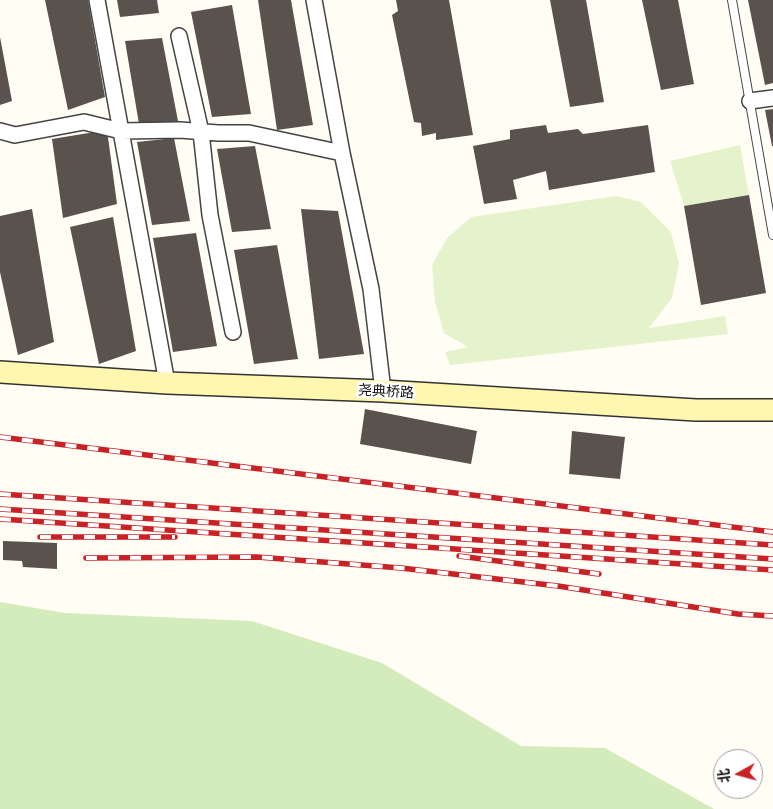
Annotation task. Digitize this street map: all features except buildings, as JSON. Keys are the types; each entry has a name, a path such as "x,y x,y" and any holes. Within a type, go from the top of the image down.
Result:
{"street":[{"path":"96,0 167,383"},
{"path":"314,0 342,152 371,289 383,392"},
{"path":"179,36 201,132 210,215 233,332"},
{"path":"750,101 773,98"},
{"path":"0,131 15,135 84,122 121,131 180,130 249,133 342,152"},
{"name":"尧典桥路","path":"0,372 167,383 383,392 696,410 773,410"}],"lane":[{"path":"732,0 773,235"}],"green space":[{"path":"740,145 749,195 684,206 670,161"},
{"path":"616,196 641,202 671,232 679,264 672,298 649,328 725,316 728,334 450,365 445,352 468,347 444,333 435,302 432,265 447,238 471,217"},
{"path":"0,602 65,613 252,621 382,663 521,746 605,748 714,809 0,809"}],"railway":[{"path":"0,437 773,532"},
{"path":"0,494 773,545"},
{"path":"0,509 773,559"},
{"path":"0,519 773,570"},
{"path":"40,537 175,537"},
{"path":"459,556 599,574"},
{"path":"86,558 257,557 401,568 558,586 738,614 773,616"}]}
